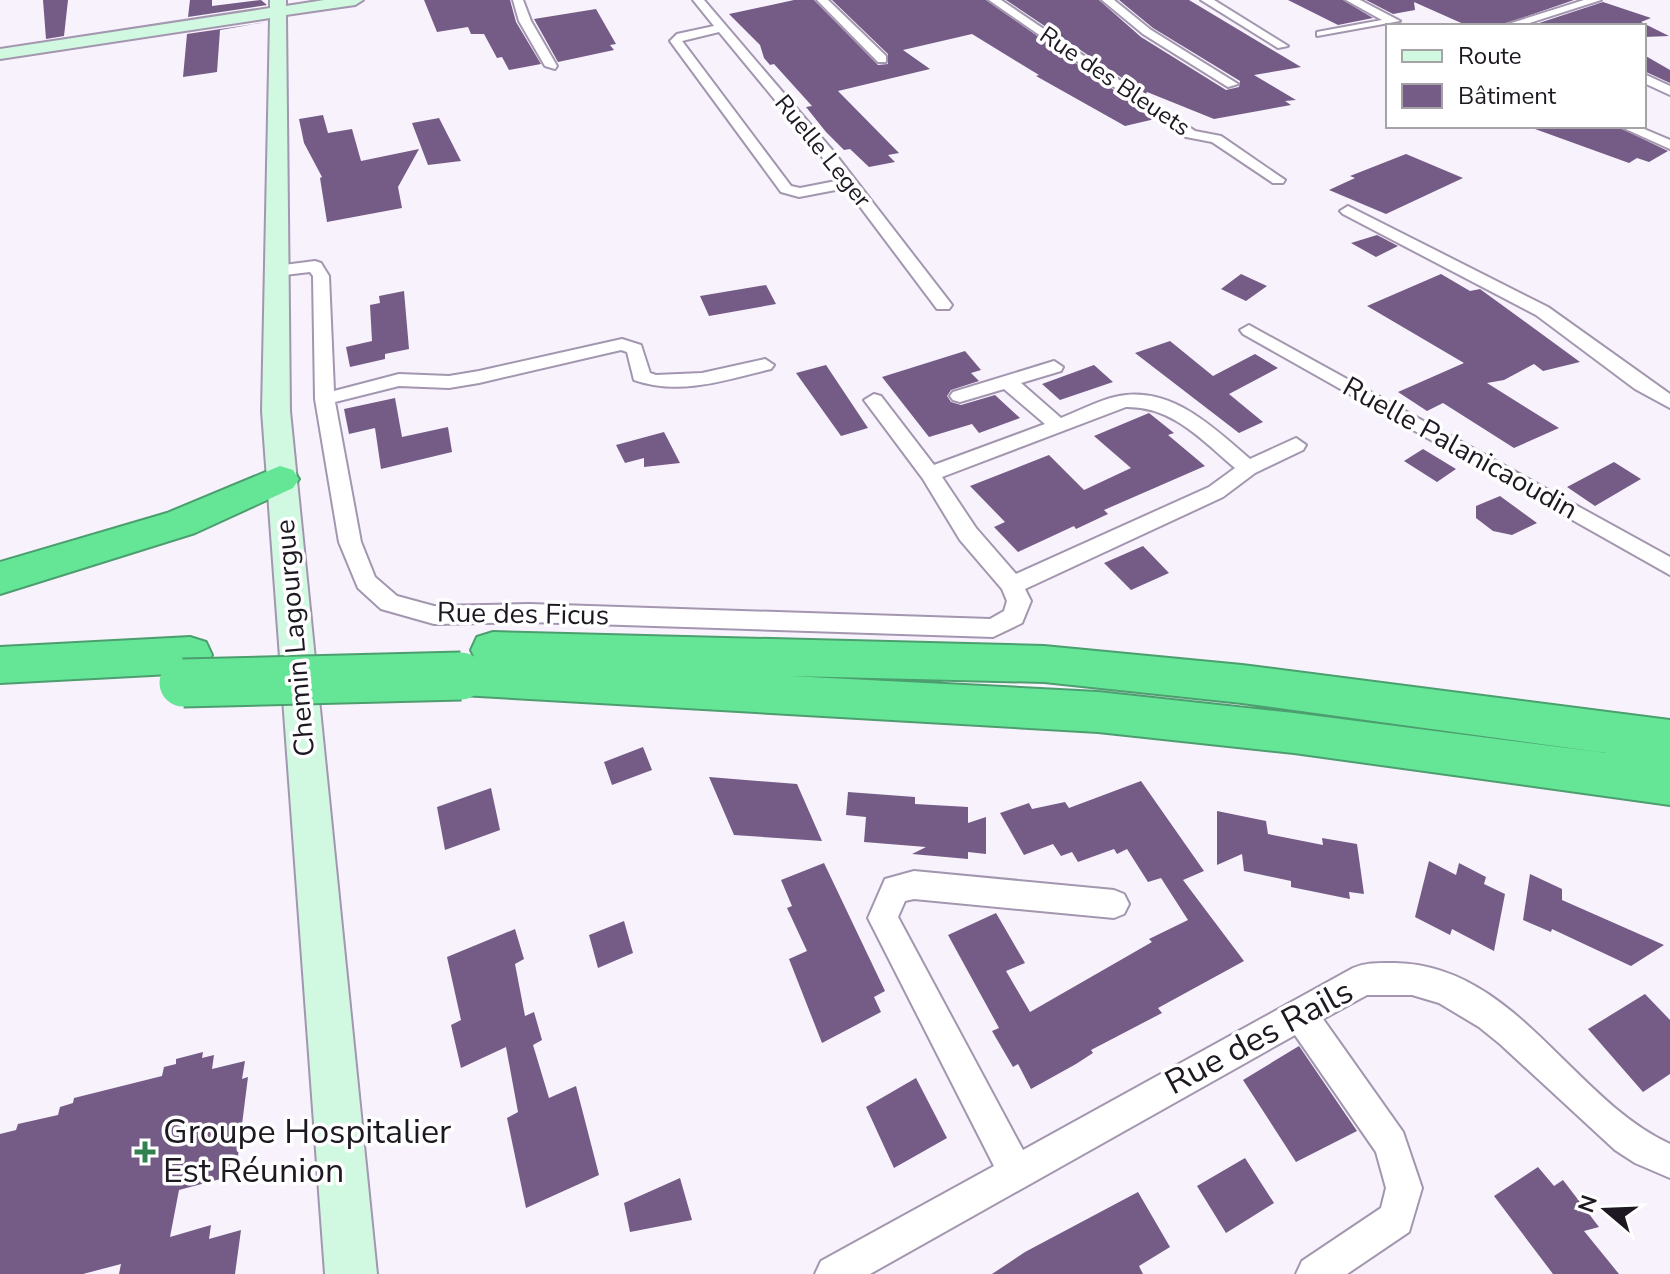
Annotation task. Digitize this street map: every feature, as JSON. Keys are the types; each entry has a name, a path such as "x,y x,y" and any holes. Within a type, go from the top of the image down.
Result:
{"highway":[{"path":"0,578 181,523 280,479"},
{"path":"464,663 1098,712 1294,733 1670,783"},
{"path":"0,665 187,669 464,663 1044,664 1242,684 1670,741"},
{"path":"0,693 187,669"}],"street":[{"path":"0,54 278,5 355,0"},
{"path":"518,0 525,21 551,66"},
{"name":"Ruelle Leger","path":"698,0 850,183 943,305"},
{"path":"822,0 882,59"},
{"name":"Rue des Bleuets","path":"994,0 1191,134 1216,139 1278,180"},
{"path":"1107,0 1147,32 1232,84"},
{"path":"1206,0 1282,46"},
{"path":"1515,24 1596,0"},
{"path":"1357,1 1398,23"},
{"name":"Chemin Lagourgue","path":"278,5 276,411 351,1274"},
{"path":"1321,34 1386,25"},
{"path":"722,28 681,36 676,41 786,189 799,193 850,183"},
{"path":"1646,76 1670,72"},
{"path":"1646,77 1670,91"},
{"path":"1631,128 1670,145"},
{"path":"1348,211 1552,317 1642,385 1670,402"},
{"name":"Rue des Ficus","path":"276,271 315,266 321,276 325,399 350,542 366,582 389,603 434,615 529,613 993,628 1014,617 1019,601 1012,585"},
{"name":"Ruelle Palanicaoudin","path":"1249,330 1670,567"},
{"path":"325,399 399,380 449,382 479,377 622,344 635,349 641,376 654,383 680,382 765,365"},
{"path":"960,396 1054,367"},
{"path":"1009,383 1058,425"},
{"path":"874,400 930,474 968,534 1012,585 1216,492 1248,468 1296,445"},
{"path":"930,474 1124,401 1155,400 1193,422 1248,468"},
{"path":"1015,1171 883,918 886,906 895,889 914,885 1114,904"},
{"name":"Rue des Rails","path":"834,1274 1364,979 1421,981 1462,998 1494,1020 1621,1134 1670,1161"},
{"path":"1299,1013 1391,1144 1404,1188 1396,1219 1315,1274"}],"building":[{"path":"43,0 68,0 64,36 46,39"},
{"path":"190,0 212,0 212,6 261,0 267,5 188,17"},
{"path":"424,0 510,0 516,22 541,64 509,70 502,57 497,58 484,34 471,34 468,27 437,32"},
{"path":"794,0 814,0 878,65 888,64 888,54 832,0 986,0 1155,119 1125,126 1036,76 1039,75 972,34 903,50 930,69 838,91 899,153 888,155 895,162 869,167 850,149 844,150 826,132 806,107 812,106 774,64 770,65 760,45 729,14"},
{"path":"1006,0 1099,0 1141,37 1226,90 1239,87 1240,81 1153,28 1119,0 1189,0 1301,67 1254,75 1296,100 1285,101 1291,105 1214,119 1146,94"},
{"path":"1288,0 1343,0 1373,18 1338,25"},
{"path":"1366,0 1574,0 1505,24 1464,24 1414,2 1415,10 1393,14"},
{"path":"1603,2 1651,18 1641,22 1645,24 1536,24"},
{"path":"596,9 616,44 610,45 614,50 558,62 534,19"},
{"path":"267,22 220,30 217,72 183,77 187,34"},
{"path":"1646,24 1669,36 1646,37"},
{"path":"1646,56 1670,70 1670,83 1646,72"},
{"path":"323,115 328,133 352,129 361,161 419,149 398,187 402,208 327,222 322,177 304,143 299,119"},
{"path":"439,118 461,161 428,165 412,123"},
{"path":"1620,128 1668,151 1649,162 1637,158 1629,163 1535,129"},
{"path":"1406,154 1463,178 1386,214 1329,190 1355,178 1350,176"},
{"path":"1377,235 1398,246 1376,257 1351,243"},
{"path":"1241,274 1267,286 1246,301 1221,289"},
{"path":"1441,274 1470,291 1480,289 1580,362 1543,371 1534,364 1504,380 1487,383 1559,428 1514,448 1443,403 1427,411 1398,392 1464,363 1367,306"},
{"path":"766,285 776,304 709,316 700,296"},
{"path":"404,291 409,349 385,354 385,359 350,367 346,347 372,341 370,305 380,303 379,296"},
{"path":"1170,341 1213,376 1255,354 1278,368 1229,394 1263,422 1239,433 1135,353"},
{"path":"965,351 981,370 971,373 979,381 951,390 947,396 951,402 961,405 995,395 1020,418 979,433 972,424 929,437 882,377"},
{"path":"826,365 868,428 841,436 796,373"},
{"path":"1094,365 1113,382 1060,400 1042,384"},
{"path":"395,398 402,437 448,427 452,452 381,469 375,428 349,434 344,409"},
{"path":"1149,413 1174,433 1168,435 1205,466 1104,510 1108,514 1076,529 1074,526 1018,552 994,527 1005,522 970,486 1049,455 1084,490 1131,468 1094,436"},
{"path":"664,432 680,463 644,467 644,458 625,463 616,445"},
{"path":"1423,449 1456,469 1437,482 1404,461"},
{"path":"1614,462 1641,479 1595,506 1567,487"},
{"path":"1500,496 1537,523 1512,535 1493,531 1476,518 1476,506"},
{"path":"1143,546 1169,573 1131,590 1104,563"},
{"path":"643,747 652,770 612,785 604,762"},
{"path":"709,777 797,784 822,841 734,835"},
{"path":"1141,781 1204,871 1183,880 1244,961 1158,1008 1162,1013 1091,1050 1093,1053 1031,1089 1018,1064 1013,1067 992,1031 999,1028 948,935 996,913 1025,963 1006,971 1030,1012 1152,942 1149,939 1188,920 1161,878 1148,882 1127,849 1117,854 1114,849 1078,862 1072,852 1061,856 1053,844 1024,855 1000,813 1029,803 1032,809 1065,802 1069,808"},
{"path":"491,788 500,830 445,850 437,807"},
{"path":"848,792 915,797 915,804 968,807 968,823 986,817 986,854 968,852 968,859 912,854 926,847 864,842 866,817 846,815"},
{"path":"1217,811 1266,821 1268,834 1323,845 1322,838 1357,844 1364,894 1349,892 1350,899 1291,887 1291,881 1244,871 1242,854 1217,865"},
{"path":"1429,861 1456,875 1459,863 1486,877 1484,884 1505,894 1494,951 1452,929 1450,935 1415,917"},
{"path":"824,863 885,991 874,997 881,1012 822,1043 789,959 807,951 787,908 792,906 781,880"},
{"path":"1530,874 1562,889 1562,900 1664,945 1631,966 1552,929 1551,932 1523,920"},
{"path":"624,921 633,953 598,968 589,935"},
{"path":"515,929 524,959 515,964 525,1016 534,1012 542,1040 533,1045 549,1098 576,1086 599,1175 526,1208 507,1118 518,1112 506,1047 461,1068 451,1025 461,1020 447,957"},
{"path":"1645,994 1670,1020 1670,1074 1643,1092 1588,1029"},
{"path":"1299,1046 1357,1131 1296,1162 1243,1080"},
{"name":"Groupe Hospitalier Est Réunion","path":"203,1052 202,1058 214,1055 212,1069 245,1061 242,1079 248,1077 238,1156 231,1157 228,1177 179,1190 170,1237 211,1225 209,1239 241,1230 235,1274 119,1274 121,1264 83,1274 0,1274 0,1134 16,1130 18,1124 58,1115 60,1107 73,1103 74,1098 162,1076 164,1067 176,1064 176,1059"},
{"path":"916,1078 947,1138 894,1168 866,1107"},
{"path":"1245,1158 1274,1203 1226,1233 1197,1186"},
{"path":"1538,1167 1554,1186 1563,1180 1599,1227 1584,1231 1619,1274 1553,1274 1494,1196"},
{"path":"680,1178 692,1220 630,1232 624,1203"},
{"path":"1138,1192 1170,1247 1139,1266 1143,1274 992,1274 1025,1252"}],"place":[{"name":"Groupe Hospitalier Est Réunion","path":"145,1152"}]}
